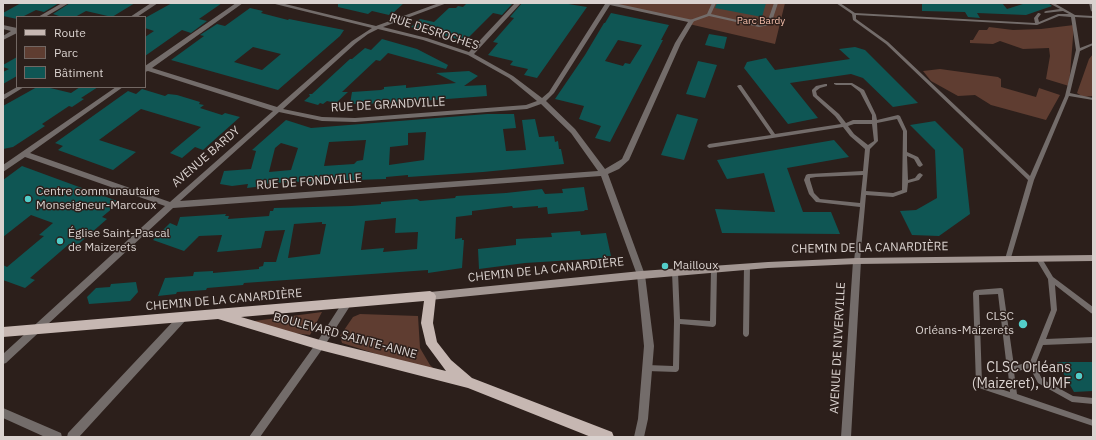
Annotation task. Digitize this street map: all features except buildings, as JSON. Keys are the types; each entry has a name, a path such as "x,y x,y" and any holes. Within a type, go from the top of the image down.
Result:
{"main road":[{"name":"CHEMIN DE LA CANARDIÈRE","path":"3,332 430,296 747,266 857,261 1093,258"},
{"name":"BOULEVARD SAINTE-ANNE","path":"430,296 427,323 432,344 447,364 468,382"},
{"name":"BOULEVARD SAINTE-ANNE","path":"216,314 320,345 468,382 607,437"}],"street":[{"path":"43,16 66,3"},
{"path":"135,16 155,3"},
{"path":"146,69 240,3"},
{"name":"RUE DESROCHES","path":"274,3 425,39 470,54 511,77 542,101 573,131 604,173 641,275 649,346 640,437"},
{"name":"AVENUE BARDY","path":"3,360 171,205 354,42 366,33 378,27 444,3"},
{"path":"470,54 518,3"},
{"path":"542,101 551,93 607,3 691,21 678,43 625,160 616,167 604,173"},
{"path":"3,27 16,30"},
{"path":"3,38 16,31"},
{"name":"RUE DE GRANDVILLE","path":"146,69 278,110 322,120 355,120 527,107 542,101"},
{"path":"3,98 19,88"},
{"path":"5,165 25,154 119,88"},
{"name":"RUE DE FONDVILLE","path":"25,154 171,205 604,173"},
{"name":"AVENUE DE NIVERVILLE","path":"846,437 857,261"},
{"path":"254,437 320,345 347,303"},
{"path":"72,437 183,317"},
{"path":"3,413 57,437"}],"lane":[{"path":"709,15 714,3"},
{"path":"691,21 709,15 759,26 769,24 776,3"},
{"path":"838,3 854,14 1037,24 1058,15 1093,17"},
{"path":"1051,3 1073,15"},
{"path":"1091,3 1093,11"},
{"path":"1046,12 1063,10"},
{"path":"854,14 854,19 887,43 1031,180"},
{"path":"1037,24 1036,18 1040,14"},
{"path":"1008,259 1031,180 1067,94 1078,50 1073,15"},
{"path":"1078,50 1093,44"},
{"path":"836,84 852,84 862,91 874,114 876,140 868,148 857,261"},
{"path":"825,85 818,87 814,91 815,96 846,125 852,135 868,148"},
{"path":"740,86 774,136"},
{"path":"1067,94 1093,99"},
{"path":"708,146 846,125 853,122 874,122 898,117 905,131 905,191 893,195 863,193"},
{"path":"905,153 916,158 920,165"},
{"path":"862,205 818,201 812,194 807,180 808,176 816,175 865,173"},
{"path":"905,182 917,179 920,174"},
{"path":"1039,259 1051,279 1093,311"},
{"path":"746,334 747,266"},
{"path":"677,321 713,324 714,269"},
{"path":"647,368 676,369 677,321 675,272"},
{"path":"1051,279 1054,310 1032,365 1040,381 1072,399 1093,402"},
{"path":"1014,396 1001,291 976,293 980,385 1093,423"},
{"path":"1041,342 1093,340"},
{"path":"1010,370 1032,365"}],"green space":[{"name":"Parc Bardy","path":"606,3 785,3 775,44 689,24 690,21"},
{"path":"1074,25 1069,86 1046,79 1050,56 1049,48 1023,49 1000,41 993,44 970,43 970,40 973,40 979,30 987,30 989,27 1013,30 1041,29"},
{"path":"1093,54 1093,96 1083,97 1077,93 1089,59"},
{"path":"940,69 998,77 1001,79 1001,87 1036,97 1039,88 1060,95 1046,120 991,105 975,95 958,96 931,81 923,71"},
{"path":"322,312 310,335 245,327 247,322"},
{"path":"360,314 418,316 420,348 430,365 439,374 342,343 340,336 353,317"}],"place":[{"name":"Centre communautaire Monseigneur-Marcoux","path":"28,199"},
{"name":"Église Saint-Pascal de Maizerets","path":"60,241"},
{"name":"Mailloux","path":"665,266"},
{"name":"CLSC Orléans-Maizerets","path":"1023,324"},
{"name":"CLSC Orléans (Maizeret), UMF","path":"1079,376"}]}
